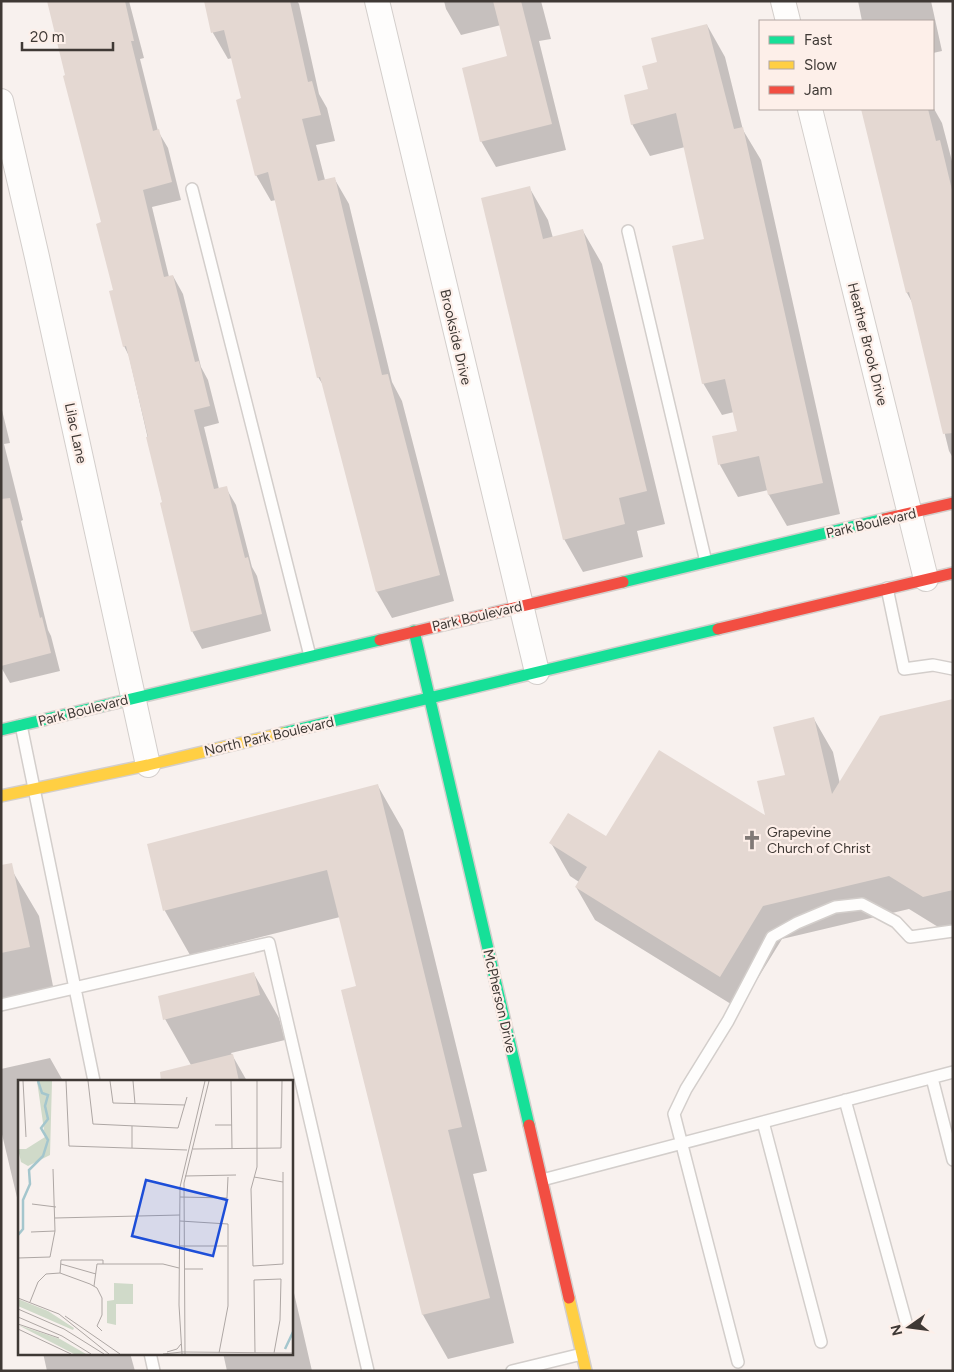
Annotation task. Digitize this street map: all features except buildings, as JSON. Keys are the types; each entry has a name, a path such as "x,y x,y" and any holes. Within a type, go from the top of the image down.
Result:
{"main road":[{"name":"Park Boulevard","path":"1,730 953,503"},
{"path":"537,672 953,572"},
{"name":"McPherson Drive","path":"414,632 586,1371"},
{"name":"North Park Boulevard","path":"1,796 148,765 537,672"}],"street":[{"name":"Brookside Drive","path":"377,1 537,672"},
{"path":"783,1 788,20"},
{"name":"Lilac Lane","path":"1,101 38,257 148,765"},
{"name":"Heather Brook Drive","path":"810,110 926,579"}],"lane":[{"path":"192,189 310,656"},
{"path":"628,230 706,562"},
{"path":"888,588 904,669 933,665 953,669"},
{"path":"21,725 94,1080"},
{"path":"738,1362 674,1114 686,1090 728,1021 772,937 797,923 835,908 862,904 896,922 910,936 953,930"},
{"path":"1,1005 269,943 368,1371"},
{"path":"542,1180 953,1072"},
{"path":"932,1078 953,1160"},
{"path":"845,1100 906,1322"},
{"path":"763,1122 821,1342"},
{"path":"150,1354 154,1371"},
{"path":"512,1371 582,1354"}],"traffic: fast":[{"path":"623,582 884,519"},
{"path":"283,733 718,629"},
{"path":"414,631 529,1125"},
{"path":"1,730 380,640"}],"traffic: slow":[{"path":"1,796 148,765 283,733"},
{"path":"569,1298 586,1371"}],"traffic: jam":[{"path":"884,519 953,503"},
{"path":"718,629 953,573"},
{"path":"380,640 623,582"},
{"path":"529,1125 569,1298"}],"place":[{"name":"Grapevine Church of Christ","path":"752,840"}]}
